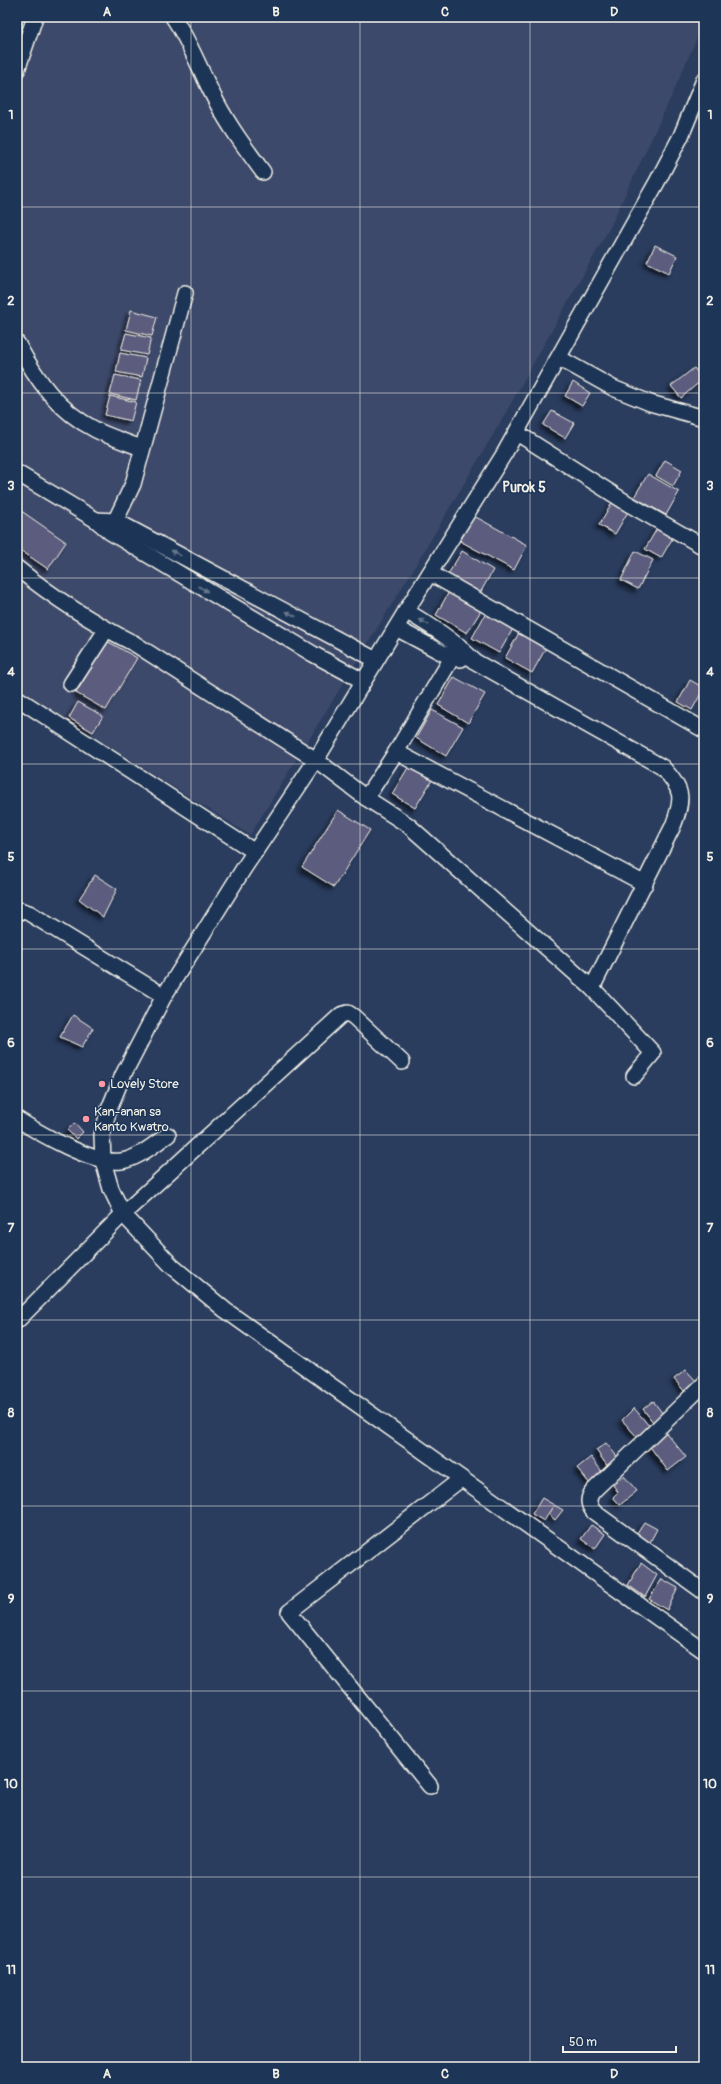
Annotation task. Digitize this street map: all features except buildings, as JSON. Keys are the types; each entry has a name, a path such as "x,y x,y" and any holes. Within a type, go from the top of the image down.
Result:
{"street":[{"path":"17,70 35,17"},
{"path":"173,17 184,32 216,101 239,139 263,172"},
{"path":"704,80 681,136 661,175 517,432 316,760 255,852 164,996 123,1075 109,1109 102,1135 103,1161 111,1189 123,1214 172,1266 219,1305 704,1651"},
{"path":"113,527 133,484 141,448 185,293"},
{"path":"17,343 36,378 53,399 75,417 96,430 141,448"},
{"path":"559,358 613,388 650,403 704,418"},
{"path":"517,432 627,503 704,547"},
{"path":"17,473 96,520 113,527 376,660"},
{"path":"113,527 299,646 363,682"},
{"path":"17,568 65,604 106,630 135,644 316,760 366,798 408,825 592,988 653,1053 634,1076"},
{"path":"430,573 704,730"},
{"path":"406,611 443,633 455,652"},
{"path":"396,628 474,661 662,767 672,777 680,791 681,807 592,988"},
{"path":"71,684 106,630"},
{"path":"328,661 339,640"},
{"path":"366,798 396,752 455,652"},
{"path":"17,698 255,852"},
{"path":"396,752 644,884"},
{"path":"17,909 29,913 164,996"},
{"path":"17,1321 123,1214 341,1015 348,1013 354,1017 402,1062"},
{"path":"17,1119 51,1138 103,1161 120,1161 130,1159 168,1135"},
{"path":"704,1384 593,1491 589,1496 589,1502 594,1512 704,1592"},
{"path":"430,1786 289,1612 461,1479"}],"shaded area":[{"path":"17,17 704,17 704,22 672,95 610,227 497,428 414,568 250,835 17,688"}],"place":[{"name":"Lovely Store","path":"102,1084"},
{"name":"Kan-anan sa Kanto Kwatro","path":"86,1119"}],"district":[{"name":"Purok 5","path":"524,487"}]}
